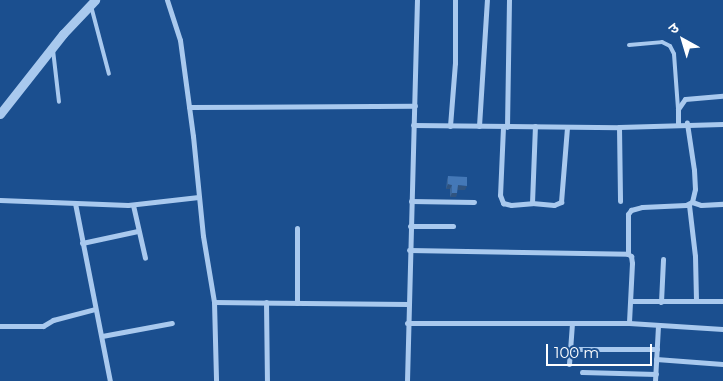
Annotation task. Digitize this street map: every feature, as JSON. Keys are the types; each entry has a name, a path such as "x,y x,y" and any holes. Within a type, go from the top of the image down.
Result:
{"street":[{"path":"166,0 180,40 189,107 198,197 214,302 216,381"},
{"path":"407,381 407,323 417,0"},
{"path":"450,126 455,62 456,0"},
{"path":"479,126 487,0"},
{"path":"509,0 505,127 499,170 501,201 507,205 532,203 554,205 561,202 567,127"},
{"path":"0,114 52,48 93,2"},
{"path":"678,123 678,108 681,102 690,97 723,96"},
{"path":"189,107 414,106"},
{"path":"413,125 619,127 678,123 723,124"},
{"path":"687,123 695,189 690,203 695,256 696,301"},
{"path":"532,203 535,126"},
{"path":"619,127 620,201"},
{"path":"0,200 133,205 198,197"},
{"path":"411,201 474,202"},
{"path":"75,203 110,381"},
{"path":"629,323 632,259 628,254 628,214 631,210 690,203 700,205 723,204"},
{"path":"133,205 145,258"},
{"path":"410,226 453,226"},
{"path":"297,228 297,303"},
{"path":"82,243 138,231"},
{"path":"409,250 628,254"},
{"path":"662,302 663,259"},
{"path":"631,301 723,302"},
{"path":"214,302 408,304"},
{"path":"266,302 267,381"},
{"path":"0,326 44,326 53,320 95,309"},
{"path":"102,336 172,323"},
{"path":"407,323 629,323 723,329"},
{"path":"569,364 572,323"},
{"path":"655,381 658,325"},
{"path":"570,349 657,349"},
{"path":"656,359 723,364"},
{"path":"582,372 656,374"}],"lane":[{"path":"93,2 109,74"},
{"path":"629,44 662,42 670,46 674,54 678,108"},
{"path":"52,48 59,102"}],"building":[{"path":"448,176 467,177 467,186 458,185 457,193 452,193 452,185 448,184"}]}
